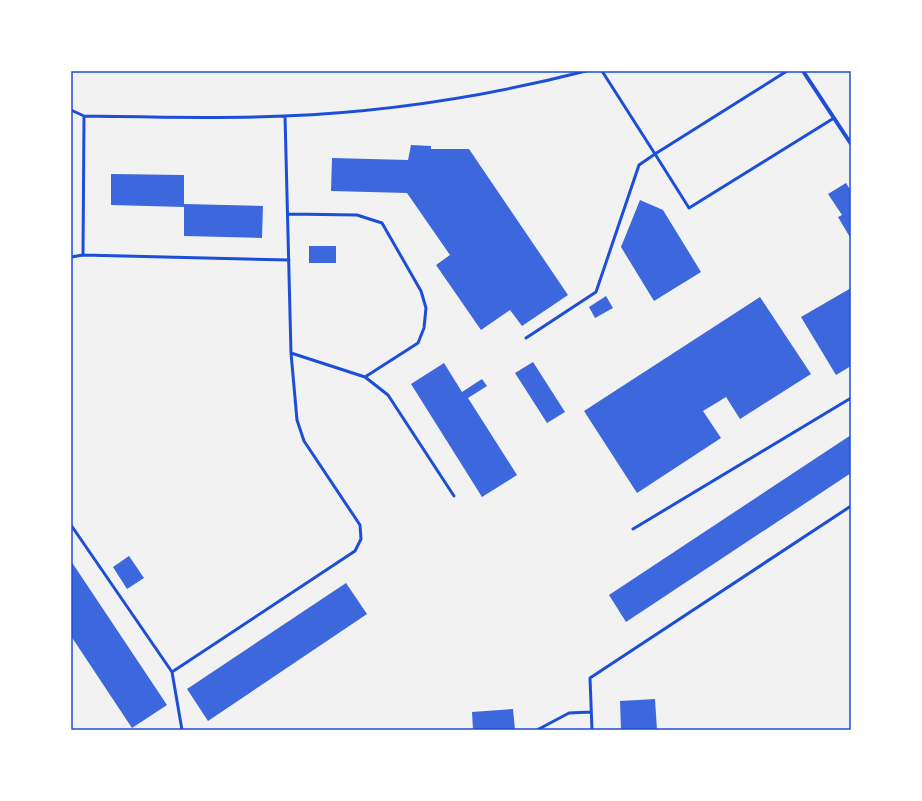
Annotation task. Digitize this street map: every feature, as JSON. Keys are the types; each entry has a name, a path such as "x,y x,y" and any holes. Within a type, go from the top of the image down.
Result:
{"street":[{"path":"803,71 851,144"}],"lane":[{"path":"71,110 84,116 190,118 285,116 395,108 547,81 586,71"},
{"path":"602,71 689,208 834,118"},
{"path":"526,338 596,292 639,165 787,71"},
{"path":"83,255 84,116"},
{"path":"172,672 355,551 361,539 360,525 304,441 297,420 291,353 285,116"},
{"path":"288,214 357,215 382,223 421,292 426,308 424,328 418,343 366,377"},
{"path":"71,257 83,255 288,260"},
{"path":"291,353 366,377 388,395 454,496"},
{"path":"633,529 851,398"},
{"path":"592,730 590,678 851,506"},
{"path":"71,525 172,672 182,730"},
{"path":"537,730 569,713 591,712"}],"building":[{"path":"411,145 431,146 431,149 469,149 568,295 522,326 510,310 481,330 436,265 450,255 407,193 331,191 332,158 408,160"},
{"path":"111,174 184,175 184,204 263,206 262,238 184,236 184,207 111,205"},
{"path":"846,183 851,191 851,239 838,217 842,215 828,194"},
{"path":"640,200 663,210 701,272 654,301 621,247"},
{"path":"309,246 336,246 336,263 309,263"},
{"path":"851,288 851,366 836,375 801,317"},
{"path":"606,296 613,308 595,318 589,307"},
{"path":"760,297 811,374 740,419 726,397 703,411 721,438 637,493 584,411"},
{"path":"533,362 565,412 547,423 515,373"},
{"path":"444,363 462,392 482,379 487,386 468,398 517,475 482,497 411,384"},
{"path":"851,435 851,473 626,622 609,595"},
{"path":"129,556 144,578 127,589 113,567"},
{"path":"71,561 167,705 132,728 71,636"},
{"path":"346,583 367,614 208,721 187,689"},
{"path":"655,699 657,730 621,730 620,701"},
{"path":"513,709 515,730 473,730 472,712"}]}
